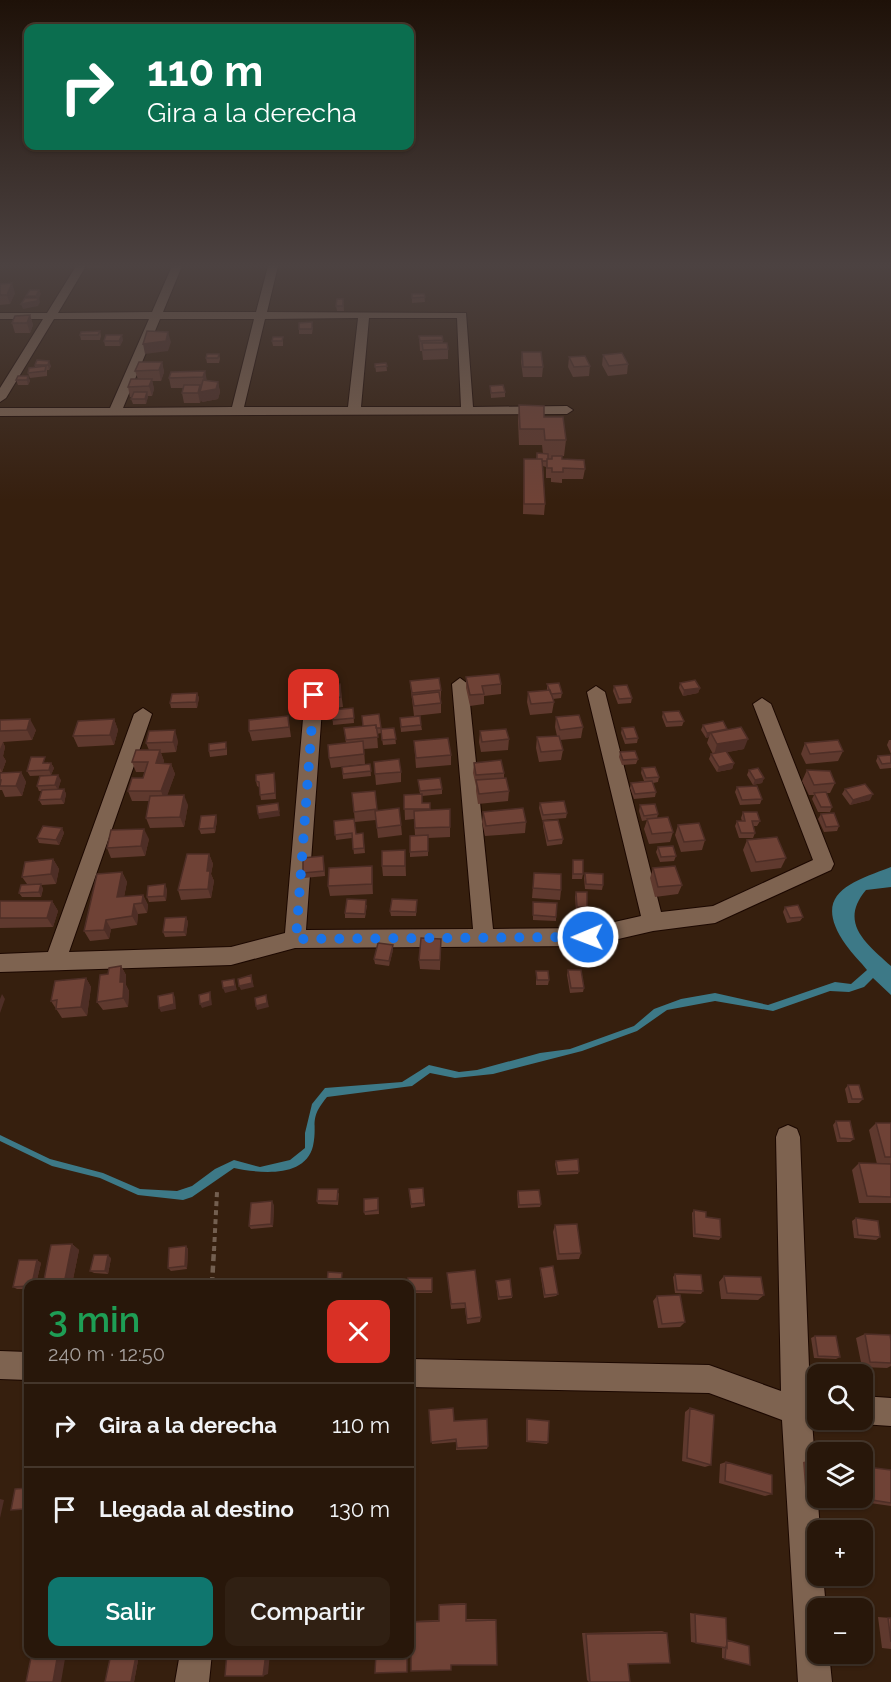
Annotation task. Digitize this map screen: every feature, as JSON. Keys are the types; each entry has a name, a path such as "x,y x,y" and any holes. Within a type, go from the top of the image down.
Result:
{"street":[{"path":"0,398 33,344"},
{"path":"115,411 143,344"},
{"path":"237,411 254,344"},
{"path":"354,411 361,344"},
{"path":"464,344 467,410"},
{"path":"0,412 567,410"},
{"path":"460,684 484,939"},
{"path":"596,692 653,922"},
{"path":"296,939 314,695"},
{"path":"0,963 231,956 296,939 588,937 653,922 715,914 824,864 762,704"},
{"path":"55,962 143,714"},
{"path":"414,1373 709,1379 783,1406 807,1407 788,1137"},
{"path":"0,1365 24,1366"},
{"path":"873,1411 891,1412"},
{"path":"808,1430 815,1682"},
{"path":"192,1682 195,1658"}],"path":[{"path":"212,1280 218,1192"}],"water":[{"path":"891,867 891,887 866,890 858,902 855,923 865,941 891,966 891,995 873,978 864,987 849,992 830,991 773,1011 715,1001 667,1010 637,1031 582,1051 493,1074 455,1078 430,1073 412,1086 327,1097 316,1117 313,1146 308,1157 301,1164 291,1169 267,1172 234,1168 192,1197 183,1200 138,1195 100,1178 52,1166 0,1141 0,1135 50,1159 103,1173 140,1189 177,1191 192,1186 215,1169 234,1160 260,1167 290,1160 305,1148 305,1133 312,1104 325,1088 402,1082 429,1065 459,1072 477,1070 540,1053 570,1049 634,1026 654,1009 681,999 715,993 768,1005 835,982 851,984 867,970 848,948 836,928 832,914 834,903 839,893 849,886"}],"building":[{"path":"422,344 447,344 448,349 423,350"},
{"path":"522,352 541,352 543,367 523,367"},
{"path":"622,353 628,364 609,366 603,355"},
{"path":"207,354 219,354 218,358 206,358"},
{"path":"585,356 590,366 574,367 569,357"},
{"path":"37,360 49,361 48,365 35,365"},
{"path":"139,362 162,362 159,370 135,371"},
{"path":"386,363 387,366 375,367 375,364"},
{"path":"46,366 45,371 28,373 29,368"},
{"path":"205,371 203,377 169,378 171,372"},
{"path":"18,376 28,376 27,380 16,380"},
{"path":"131,379 152,379 149,386 128,387"},
{"path":"203,380 218,382 216,389 200,392"},
{"path":"184,385 200,385 198,393 182,393"},
{"path":"503,385 505,392 491,393 490,386"},
{"path":"134,392 147,392 145,399 131,399"},
{"path":"519,405 544,406 544,417 563,417 566,440 545,440 544,429 520,429"},
{"path":"537,453 548,454 547,461 537,459"},
{"path":"552,456 584,460 585,469 563,468 563,472 552,472 552,468 547,468 547,459 552,459"},
{"path":"524,459 542,459 545,504 524,504"},
{"path":"499,674 501,684 482,686 484,694 470,695 466,677"},
{"path":"439,678 441,690 412,693 410,681"},
{"path":"695,680 700,688 684,690 680,683"},
{"path":"559,683 562,693 551,694 547,684"},
{"path":"340,684 341,697 318,699 317,687"},
{"path":"627,685 632,698 619,699 614,686"},
{"path":"550,690 554,702 531,704 528,692"},
{"path":"439,692 441,703 414,706 412,695"},
{"path":"197,693 196,702 170,703 172,694"},
{"path":"353,708 354,718 333,720 332,710"},
{"path":"679,711 684,721 667,722 663,712"},
{"path":"379,714 381,728 376,728 376,725 363,726 362,716"},
{"path":"579,715 583,727 560,730 556,717"},
{"path":"288,716 289,727 249,731 249,720"},
{"path":"420,716 421,725 401,727 400,718"},
{"path":"30,719 27,730 0,731 0,720"},
{"path":"114,719 110,735 73,736 78,721"},
{"path":"723,721 727,729 707,733 703,725"},
{"path":"376,725 378,737 346,740 344,728"},
{"path":"634,727 638,738 626,739 622,728"},
{"path":"741,727 748,739 717,744 711,733"},
{"path":"394,728 396,739 382,740 381,729"},
{"path":"506,729 509,739 482,742 480,731"},
{"path":"175,730 173,742 146,743 149,731"},
{"path":"559,736 563,750 541,752 537,737"},
{"path":"448,738 451,755 416,758 414,741"},
{"path":"838,740 843,751 810,754 805,743"},
{"path":"363,741 364,754 329,758 328,745"},
{"path":"226,742 226,749 209,751 209,744"},
{"path":"136,750 160,750 156,763 171,764 161,791 128,791 132,778 143,778 148,762 132,762"},
{"path":"635,751 638,759 623,760 620,752"},
{"path":"726,751 734,763 719,767 711,754"},
{"path":"891,755 891,763 882,764 878,756"},
{"path":"31,757 45,757 43,763 51,763 49,770 27,771"},
{"path":"399,759 401,772 375,774 374,762"},
{"path":"501,760 504,773 476,775 474,763"},
{"path":"370,764 371,771 343,774 342,767"},
{"path":"655,767 659,777 646,778 642,768"},
{"path":"758,768 764,778 755,780 749,770"},
{"path":"807,770 830,771 835,783 814,785"},
{"path":"21,772 16,786 0,786 0,773"},
{"path":"274,773 275,793 260,795 256,775"},
{"path":"58,775 55,785 37,786 40,776"},
{"path":"440,778 442,789 420,791 418,780"},
{"path":"506,778 509,791 479,794 476,780"},
{"path":"652,781 656,792 635,794 631,783"},
{"path":"865,784 873,794 853,800 845,789"},
{"path":"757,786 762,799 742,800 737,787"},
{"path":"64,789 61,799 39,800 42,790"},
{"path":"375,791 377,809 354,812 352,793"},
{"path":"826,792 832,807 821,807 814,793"},
{"path":"422,794 422,803 430,803 430,809 404,809 404,795"},
{"path":"184,795 180,817 146,818 150,796"},
{"path":"564,801 567,813 543,815 540,803"},
{"path":"278,803 279,811 258,814 257,806"},
{"path":"655,804 658,814 644,816 640,805"},
{"path":"399,808 401,825 377,828 375,811"},
{"path":"523,808 526,822 486,826 483,812"},
{"path":"450,809 450,827 415,828 414,811"},
{"path":"743,812 757,812 760,821 752,821 755,833 741,833 737,821 745,821"},
{"path":"834,813 839,826 826,827 821,814"},
{"path":"216,815 214,828 199,829 201,816"},
{"path":"668,817 673,832 652,834 647,819"},
{"path":"354,819 356,834 363,833 364,848 353,849 352,833 335,835 334,821"},
{"path":"558,820 563,839 548,841 543,821"},
{"path":"699,823 705,840 684,842 678,825"},
{"path":"43,826 62,828 56,840 37,838"},
{"path":"144,829 141,846 107,848 111,830"},
{"path":"428,835 428,851 410,852 410,836"},
{"path":"777,837 786,858 756,862 747,840"},
{"path":"673,846 676,856 661,857 658,847"},
{"path":"405,850 405,866 382,866 382,851"},
{"path":"187,854 209,854 208,889 178,890"},
{"path":"323,856 324,871 303,873 303,858"},
{"path":"53,859 51,874 22,877 25,862"},
{"path":"573,860 583,860 583,874 573,874"},
{"path":"372,866 372,884 328,886 329,868"},
{"path":"675,866 682,885 658,887 653,868"},
{"path":"122,872 117,897 143,895 142,903 134,904 132,916 106,920 104,930 84,931 97,874"},
{"path":"534,873 561,874 561,890 533,888"},
{"path":"585,873 603,874 603,885 586,884"},
{"path":"41,884 39,892 19,893 21,885"},
{"path":"165,884 164,896 147,897 148,886"},
{"path":"576,892 587,892 587,907 577,907"},
{"path":"347,899 366,900 365,914 345,913"},
{"path":"392,899 417,900 416,912 390,911"},
{"path":"0,901 52,901 47,918 0,918"},
{"path":"533,902 557,903 556,917 533,915"},
{"path":"798,905 803,917 790,918 785,907"},
{"path":"186,917 184,932 163,932 165,918"},
{"path":"421,938 441,939 440,960 419,960"},
{"path":"378,943 393,945 389,961 374,959"},
{"path":"121,966 120,982 124,982 123,998 97,1002 100,975 108,974 109,968"},
{"path":"568,970 581,970 584,988 571,988"},
{"path":"536,971 548,971 549,980 537,980"},
{"path":"251,975 252,983 239,986 238,979"},
{"path":"86,978 81,1007 56,1009 57,1000 51,1001 55,981"},
{"path":"234,979 235,986 223,988 222,981"},
{"path":"210,992 210,1001 200,1004 199,995"},
{"path":"173,993 174,1004 159,1008 158,996"},
{"path":"266,995 267,1003 256,1006 255,998"},
{"path":"848,1085 859,1085 863,1099 852,1099"},
{"path":"836,1121 850,1121 854,1139 840,1138"},
{"path":"876,1123 891,1123 891,1157 885,1157"},
{"path":"578,1159 579,1171 558,1172 556,1161"},
{"path":"859,1163 891,1164 891,1197 867,1196"},
{"path":"423,1188 424,1203 411,1204 409,1189"},
{"path":"318,1189 338,1189 337,1201 317,1201"},
{"path":"539,1190 541,1204 519,1205 518,1191"},
{"path":"378,1198 378,1210 364,1212 364,1199"},
{"path":"272,1201 271,1224 249,1226 251,1203"},
{"path":"694,1210 706,1212 706,1217 720,1219 721,1237 695,1234"},
{"path":"856,1218 878,1221 880,1237 858,1235"},
{"path":"577,1224 581,1253 559,1254 555,1225"},
{"path":"72,1244 65,1279 44,1280 51,1245"},
{"path":"186,1246 185,1266 168,1268 169,1248"},
{"path":"94,1255 108,1255 105,1271 90,1271"},
{"path":"19,1260 37,1260 33,1280 24,1280 24,1286 13,1287"},
{"path":"553,1266 558,1294 545,1295 540,1268"},
{"path":"475,1270 481,1317 467,1319 465,1303 451,1304 447,1273"},
{"path":"328,1272 342,1273 341,1280 327,1280"},
{"path":"675,1274 701,1275 703,1291 677,1290"},
{"path":"724,1276 761,1277 764,1295 727,1293"},
{"path":"408,1278 432,1278 432,1291 414,1291 414,1280 408,1280"},
{"path":"510,1279 512,1296 499,1297 496,1281"},
{"path":"680,1295 685,1322 662,1324 657,1296"},
{"path":"865,1334 890,1335 891,1363 870,1362"},
{"path":"815,1336 836,1336 840,1357 818,1356"},
{"path":"453,1408 454,1421 487,1419 488,1446 457,1448 456,1439 431,1442 429,1410"},
{"path":"690,1408 714,1415 711,1465 687,1458"},
{"path":"527,1419 549,1421 548,1442 527,1441"},
{"path":"726,1462 772,1475 772,1494 725,1481"},
{"path":"873,1468 891,1470 891,1503 873,1500"},
{"path":"24,1488 24,1509 11,1510 15,1489"},
{"path":"466,1604 466,1621 496,1620 497,1665 451,1665 451,1670 411,1671 411,1658 414,1658 414,1622 439,1621 439,1605"},
{"path":"695,1614 726,1618 727,1648 696,1643"},
{"path":"888,1618 891,1618 891,1642"},
{"path":"667,1633 670,1663 628,1664 630,1682 590,1682 586,1634"},
{"path":"727,1640 749,1646 750,1665 725,1659"},
{"path":"31,1658 57,1658 53,1682 26,1682"},
{"path":"110,1658 136,1658 131,1682 105,1682"},
{"path":"227,1658 265,1658 263,1676 225,1676"},
{"path":"376,1658 407,1658 407,1672 375,1673"}],"route":[{"path":"314,695 296,939 588,937"}]}
